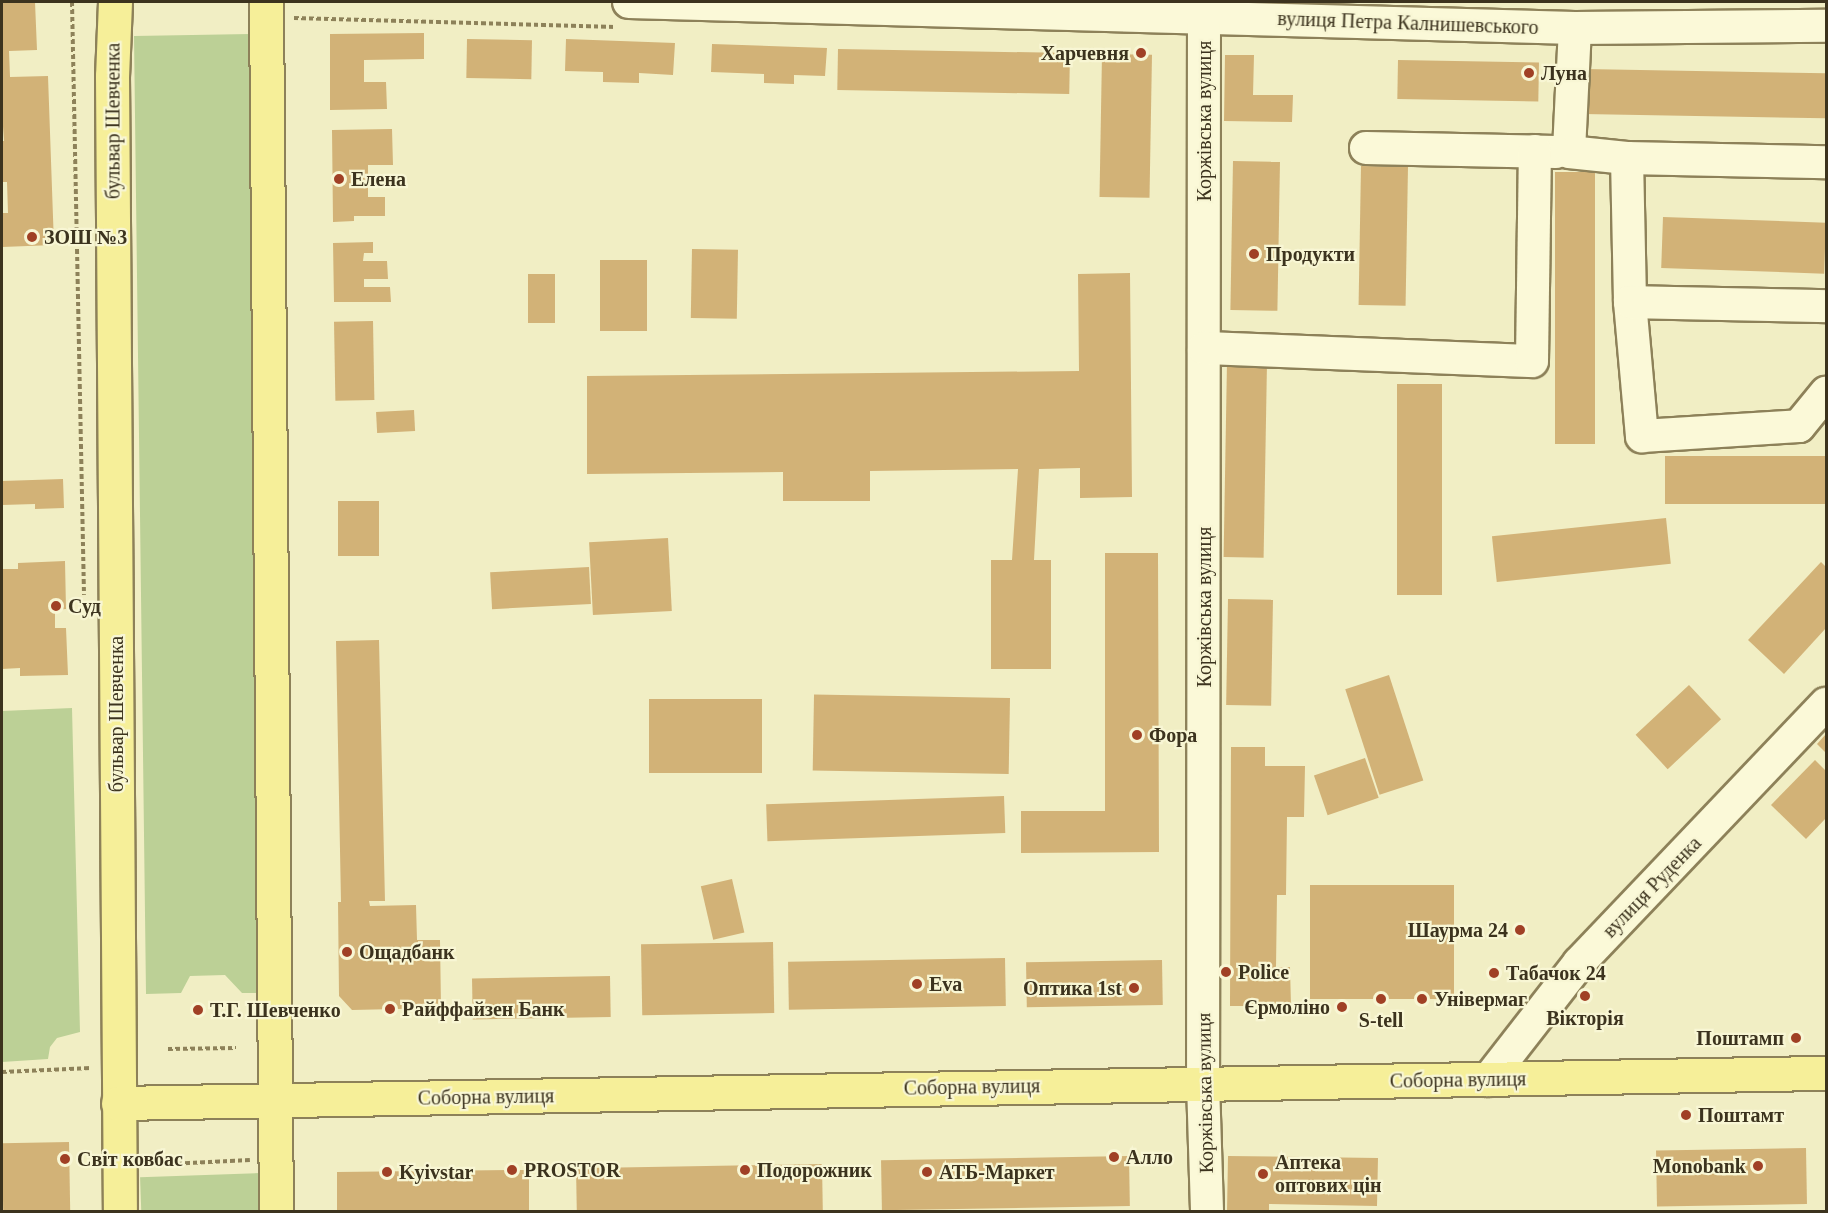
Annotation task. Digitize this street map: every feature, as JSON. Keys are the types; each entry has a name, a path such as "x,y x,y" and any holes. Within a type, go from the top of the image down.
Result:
{"main road":[{"name":"бульвар Шевченка","path":"114,2 112,100 120,1212"},
{"path":"266,2 276,1212"},
{"name":"Соборна вулиця","path":"118,1103 1827,1073"}],"street":[{"name":"вулиця Петра Калнишевського","path":"629,2 1204,9 1575,28 1827,26"},
{"name":"Коржівська вулиця","path":"1204,9 1203,1083 1207,1212"},
{"path":"1569,152 1575,28"},
{"path":"1366,148 1569,152 1627,158 1827,162"},
{"path":"1204,348 1533,361 1535,151"},
{"path":"1627,158 1630,302 1642,436 1799,426 1827,393"},
{"path":"1630,302 1827,306"},
{"name":"вулиця Руденка","path":"1488,1080 1579,963 1827,704"}],"path":[{"path":"72,2 85,607"},
{"path":"168,1050 236,1048"},
{"path":"90,1059 91,1079"},
{"path":"2,1072 91,1068"},
{"path":"148,1165 256,1160"}],"green space":[{"path":"250,34 262,993 242,993 225,975 190,976 181,993 146,994 134,36"},
{"path":"72,708 80,1032 57,1038 50,1047 48,1059 2,1062 2,711"},
{"path":"260,1173 261,1211 141,1212 140,1177"}],"building":[{"path":"2,2 35,2 37,50 9,51 10,77 48,76 54,245 2,247 2,213 8,213 7,182 2,182 2,141 4,141"},
{"path":"424,33 424,59 364,60 364,82 386,82 387,109 330,110 330,34"},
{"path":"467,39 532,40 531,79 466,78"},
{"path":"566,39 675,43 673,75 639,73 639,83 603,82 603,72 565,71"},
{"path":"712,44 827,48 825,76 794,75 794,84 764,83 764,74 711,72"},
{"path":"838,49 1070,53 1069,94 837,90"},
{"path":"1102,54 1152,55 1149,198 1100,197"},
{"path":"1225,55 1254,55 1253,95 1293,95 1292,122 1224,121"},
{"path":"1398,60 1539,62 1538,101 1397,99"},
{"path":"1584,69 1826,73 1825,118 1583,114"},
{"path":"392,129 393,165 368,165 368,197 385,197 385,216 354,216 354,221 333,222 332,130"},
{"path":"1233,161 1280,162 1277,311 1230,310"},
{"path":"1361,166 1408,167 1406,306 1359,305"},
{"path":"1555,172 1595,172 1595,444 1555,444"},
{"path":"1663,217 1826,223 1824,274 1661,268"},
{"path":"373,242 373,253 364,253 363,261 387,261 388,279 364,279 364,287 390,287 391,302 334,302 333,243"},
{"path":"692,249 738,250 737,319 691,318"},
{"path":"600,260 647,260 647,331 600,331"},
{"path":"1130,273 1132,497 1080,498 1080,468 1039,469 1034,560 1051,560 1051,669 991,669 991,560 1012,560 1018,469 870,471 870,501 783,501 783,472 587,474 587,376 1079,371 1078,274"},
{"path":"528,274 555,274 555,323 528,323"},
{"path":"373,321 374,400 335,401 334,322"},
{"path":"1227,362 1267,363 1264,558 1224,557"},
{"path":"1397,384 1442,384 1442,595 1397,595"},
{"path":"414,410 415,431 377,433 376,412"},
{"path":"1665,456 1826,456 1826,504 1665,504"},
{"path":"63,479 64,508 35,509 35,504 2,505 2,481"},
{"path":"338,501 379,501 379,556 338,556"},
{"path":"1666,518 1671,564 1497,582 1492,536"},
{"path":"668,538 672,611 593,615 589,542"},
{"path":"1105,553 1158,553 1159,852 1021,853 1021,811 1105,811"},
{"path":"65,561 66,609 55,610 55,628 66,628 68,675 20,676 20,668 2,669 2,569 18,569 18,563"},
{"path":"1821,562 1826,567 1826,628 1784,674 1748,640"},
{"path":"589,567 591,604 492,609 490,572"},
{"path":"1228,599 1273,600 1271,706 1226,705"},
{"path":"379,640 385,901 369,901 370,906 416,905 417,940 440,940 441,1008 352,1010 339,996 338,902 341,902 336,641"},
{"path":"1389,675 1423,781 1380,795 1345,689"},
{"path":"1689,685 1721,719 1668,769 1636,735"},
{"path":"814,695 1010,698 1009,774 813,771"},
{"path":"649,699 762,699 762,773 649,773"},
{"path":"1826,734 1826,753 1817,744"},
{"path":"1231,747 1265,747 1265,766 1305,766 1304,817 1287,817 1286,895 1277,895 1276,967 1290,967 1291,1006 1230,1006"},
{"path":"1365,758 1379,798 1328,815 1314,776"},
{"path":"1815,760 1826,771 1826,818 1806,839 1771,805"},
{"path":"1004,796 1005,833 767,841 766,804"},
{"path":"732,879 744,933 713,940 701,886"},
{"path":"1310,885 1454,885 1454,999 1310,999"},
{"path":"773,942 774,1013 642,1015 641,944"},
{"path":"1005,958 1006,1006 789,1010 788,962"},
{"path":"1162,960 1163,1005 1027,1007 1026,962"},
{"path":"610,976 611,1017 473,1019 472,978"},
{"path":"69,1142 70,1212 3,1212 2,1143"},
{"path":"1806,1148 1807,1204 1657,1207 1656,1151"},
{"path":"1129,1156 1130,1206 882,1210 881,1160"},
{"path":"1228,1156 1378,1158 1377,1206 1269,1204 1269,1212 1227,1212"},
{"path":"822,1164 823,1212 577,1212 576,1168"},
{"path":"529,1170 529,1212 337,1212 337,1172"}],"place":[{"name":"Харчевня","path":"1141,53"},
{"name":"Луна","path":"1529,73"},
{"name":"Елена","path":"339,179"},
{"name":"ЗОШ №3","path":"32,237"},
{"name":"Продукти","path":"1254,254"},
{"name":"Суд","path":"56,606"},
{"name":"Фора","path":"1137,735"},
{"name":"Шаурма 24","path":"1520,930"},
{"name":"Ощадбанк","path":"347,952"},
{"name":"Police","path":"1226,972"},
{"name":"Табачок 24","path":"1494,973"},
{"name":"Eva","path":"917,984"},
{"name":"Оптика 1st","path":"1134,988"},
{"name":"Вікторія","path":"1585,996"},
{"name":"S-tell","path":"1381,999"},
{"name":"Універмаг","path":"1422,999"},
{"name":"Єрмоліно","path":"1342,1007"},
{"name":"Райффайзен Банк","path":"390,1009"},
{"name":"Т.Г. Шевченко","path":"198,1010"},
{"name":"Поштамп","path":"1796,1038"},
{"name":"Поштамт","path":"1686,1115"},
{"name":"Алло","path":"1114,1157"},
{"name":"Світ ковбас","path":"65,1159"},
{"name":"Monobank","path":"1758,1166"},
{"name":"PROSTOR","path":"512,1170"},
{"name":"Подорожник","path":"745,1170"},
{"name":"Kyivstar","path":"387,1172"},
{"name":"АТБ-Маркет","path":"927,1172"},
{"name":"Аптека оптових цін","path":"1263,1174"}]}
